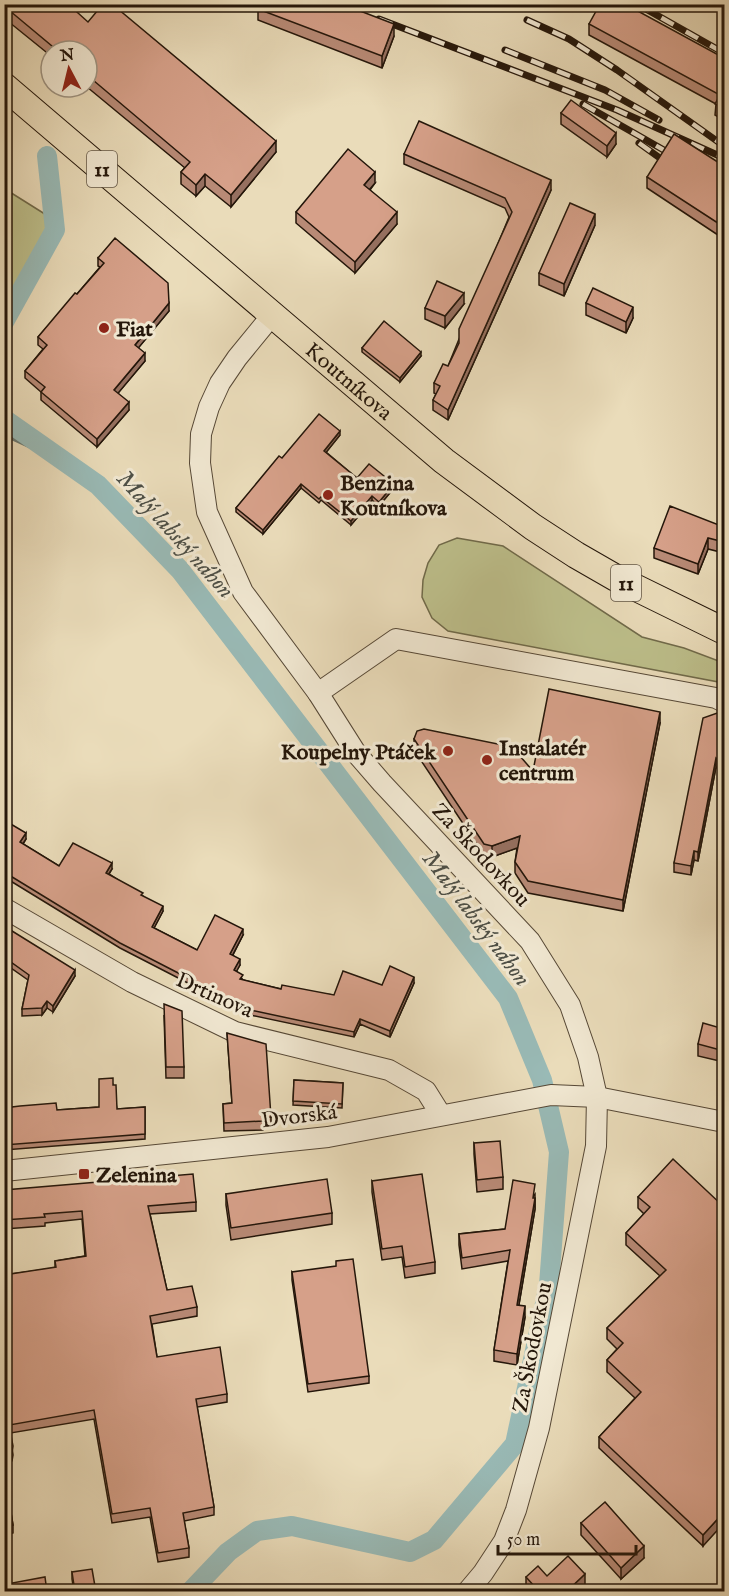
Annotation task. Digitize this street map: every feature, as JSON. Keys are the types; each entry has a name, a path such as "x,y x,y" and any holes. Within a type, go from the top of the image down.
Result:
{"main road":[{"name":"Koutníkova","path":"4,86 444,461 533,527 616,578 724,631"}],"street":[{"name":"Za Škodovkou","path":"273,314 237,358 214,395 201,434 200,463 207,512 243,592 318,693 356,753 530,941 570,1005 588,1057 597,1097 596,1146 539,1428 516,1510 504,1541 467,1592"},
{"path":"318,693 396,639 716,698 724,702"},
{"name":"Drtinova","path":"4,908 132,982 235,1032 390,1070 426,1091 441,1116"},
{"name":"Dvorská","path":"4,1171 328,1137 551,1095 597,1097"},
{"path":"597,1097 724,1122"}],"green space":[{"path":"5,189 48,216 45,237 5,307"},
{"path":"457,538 503,546 642,637 684,648 724,663 724,683 448,631 432,618 422,597 423,580 428,563 439,545"}],"building":[{"path":"4,4 68,4 88,22 103,4 112,4 276,141 231,195 205,174 196,185 181,172 190,162 99,85 99,39 44,39"},
{"path":"259,4 342,4 394,24 382,56 258,9"},
{"path":"600,4 625,4 724,58 724,109 715,104 720,95 589,24"},
{"path":"571,100 616,133 607,146 561,113"},
{"path":"419,121 551,180 448,410 433,400 440,386 434,383 443,364 448,366 459,343 459,329 512,212 505,198 404,154"},
{"path":"674,134 724,166 724,227 647,177"},
{"path":"348,149 375,172 364,185 397,212 355,262 296,212"},
{"path":"570,203 595,214 564,284 539,273"},
{"name":"Fiat","path":"115,238 168,283 169,303 135,345 145,353 114,390 129,402 97,439 41,392 45,387 25,371 47,345 38,337 104,263 98,258"},
{"path":"437,281 464,293 445,316 425,308"},
{"path":"593,288 633,307 626,322 586,303"},
{"path":"384,321 421,352 400,378 362,348"},
{"path":"319,414 340,431 324,451 357,478 369,464 394,484 379,502 372,496 351,521 301,484 263,530 236,508 279,456 282,458"},
{"path":"670,506 724,527 724,542 708,538 698,564 654,548"},
{"path":"549,689 660,712 623,900 528,881 515,862 520,836 492,846 484,844 414,739 417,731 424,729 512,747 533,771"},
{"path":"724,711 724,765 716,758 698,852 694,851 691,866 674,863 703,718"},
{"path":"4,820 26,833 20,842 59,866 73,843 112,863 106,873 163,906 152,927 197,950 215,915 243,929 230,954 240,959 234,970 243,975 240,979 281,989 282,985 334,995 343,971 382,985 390,966 414,977 390,1031 360,1019 354,1032 250,1010 120,943 4,872"},
{"path":"4,926 75,970 53,1006 47,1001 42,1008 22,1009 29,975 4,957"},
{"path":"164,1004 182,1011 184,1067 166,1067"},
{"path":"703,1023 724,1029 724,1051 698,1044"},
{"path":"227,1033 266,1044 271,1117 263,1118 263,1121 224,1123 223,1104 232,1103"},
{"path":"113,1078 113,1085 116,1085 117,1109 145,1107 145,1134 4,1145 4,1108 56,1103 57,1110 99,1107 99,1079"},
{"path":"294,1080 343,1083 342,1104 293,1101"},
{"path":"500,1141 503,1177 477,1180 474,1143"},
{"path":"673,1159 724,1207 724,1512 703,1535 599,1437 641,1392 607,1360 623,1343 607,1328 666,1270 626,1233 650,1207 638,1197"},
{"path":"193,1174 196,1202 148,1206 167,1290 192,1286 197,1307 150,1316 157,1357 220,1347 227,1394 196,1399 214,1507 183,1513 189,1548 158,1553 150,1508 112,1514 94,1410 9,1425 12,1453 4,1454 4,1275 56,1267 55,1261 86,1256 82,1211 4,1220 4,1190"},
{"path":"422,1174 435,1262 405,1267 402,1246 382,1249 372,1181"},
{"path":"327,1179 332,1213 231,1228 226,1194"},
{"path":"513,1180 535,1184 533,1198 535,1198 517,1305 525,1306 517,1354 494,1350 510,1250 462,1258 459,1234 505,1229"},
{"path":"353,1259 369,1376 308,1384 292,1272 336,1266 336,1261"},
{"path":"4,1469 13,1525 4,1526"},
{"path":"605,1502 644,1546 621,1568 581,1523"},
{"path":"568,1556 585,1574 566,1592 530,1592 535,1587 526,1577 538,1566 547,1576"},
{"path":"92,1569 96,1592 75,1592 72,1572"},
{"path":"45,1577 47,1592 13,1592 12,1583"}],"waterway":[{"name":"Malý labský náhon","path":"4,322 55,230 47,156"},
{"name":"Malý labský náhon","path":"4,419 98,485 180,570 508,998 542,1080 559,1152 549,1285 515,1444 434,1540 410,1552 292,1526 257,1531 228,1552 190,1592"},
{"path":"4,434 69,464"}],"railway":[{"path":"637,4 724,53"},
{"path":"379,19 617,110 724,158"},
{"path":"527,20 569,39 724,146"},
{"path":"505,50 605,90 659,120"},
{"path":"583,104 669,153"},
{"path":"639,143 664,161"}],"place":[{"name":"Fiat","path":"104,328"},
{"name":"Benzina Koutníkova","path":"328,495"},
{"name":"Koupelny Ptáček","path":"448,751"},
{"name":"Instalatér centrum","path":"487,760"},
{"name":"Zelenina","path":"84,1174"}]}
